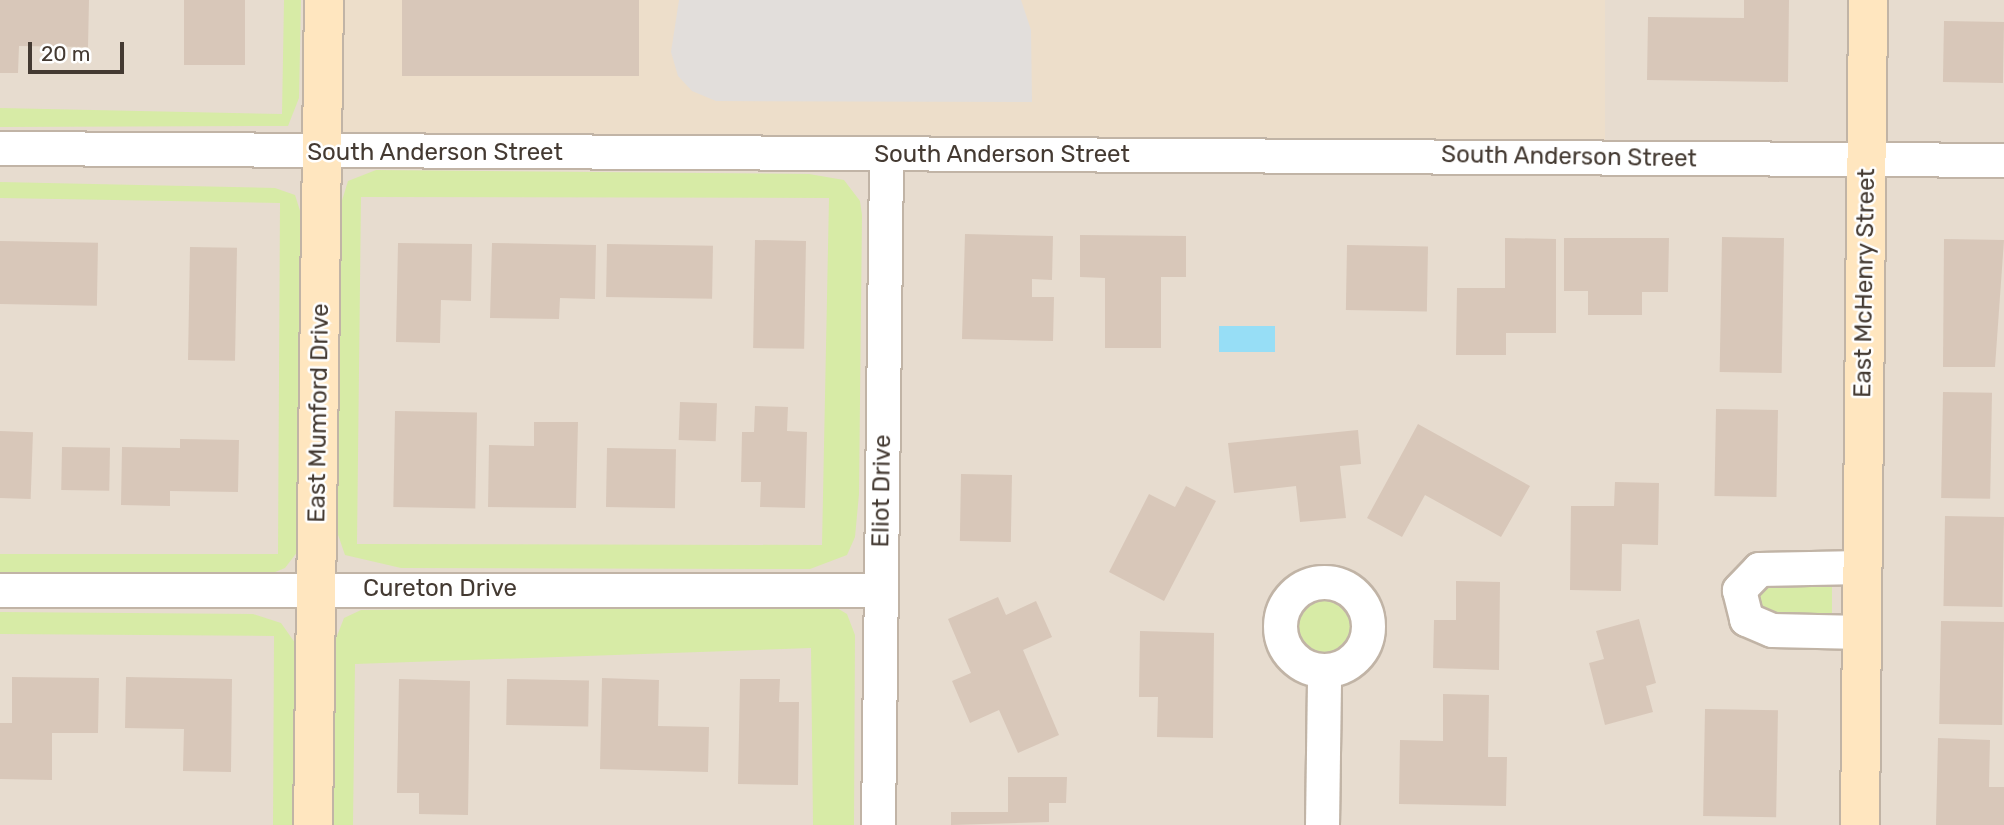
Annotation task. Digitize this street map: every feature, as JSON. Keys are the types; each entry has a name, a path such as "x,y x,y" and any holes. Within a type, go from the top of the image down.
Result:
{"street":[{"name":"East Mumford Drive","path":"313,825 324,0"},
{"name":"East McHenry Street","path":"1860,825 1868,0"},
{"name":"South Anderson Street","path":"0,148 886,157 2004,160"},
{"name":"Eliot Drive","path":"877,825 886,157"},
{"path":"1861,567 1759,569 1739,590 1746,619 1772,631 1862,632"},
{"name":"Cureton Drive","path":"0,590 880,590"},
{"path":"1322,825 1324,675"}],"shaded area":[{"path":"0,0 2004,0 2004,825 0,825"},
{"path":"342,0 1605,0 1605,140 342,140"},
{"path":"679,0 1021,0 1031,30 1032,102 716,101 692,91 678,76 671,52"}],"green space":[{"path":"284,0 301,0 299,98 288,126 0,127 0,108 282,114"},
{"path":"376,170 809,174 844,180 860,201 862,215 859,494 855,537 847,555 810,569 401,568 345,555 335,526 340,207 348,181","holes":["361,197 829,198 822,545 357,544"]},
{"path":"0,182 275,188 295,195 302,217 298,551 285,568 268,575 0,575 0,554 278,554 280,203 0,198"},
{"path":"1752,582 1832,582 1832,613 1752,613"},
{"path":"1321,589 1344,598 1353,621 1344,644 1321,653 1298,644 1289,621 1298,598"},
{"path":"832,605 847,614 855,635 854,825 813,825 811,648 355,664 353,825 330,825 333,646 344,618 361,610"},
{"path":"0,612 253,614 281,623 298,647 296,825 273,825 274,636 0,634"}],"water":[{"path":"1219,326 1275,326 1275,352 1219,352"}],"building":[{"path":"0,0 89,0 88,47 19,46 18,73 0,73"},
{"path":"184,0 245,0 245,65 184,65"},
{"path":"402,0 639,0 639,76 402,76"},
{"path":"1744,0 1789,0 1788,82 1647,80 1648,17 1744,18"},
{"path":"1944,21 2004,22 2003,83 1943,82"},
{"path":"965,234 1053,236 1052,280 1032,279 1032,297 1054,297 1053,341 962,339"},
{"path":"1080,235 1186,236 1186,277 1161,277 1161,348 1105,348 1105,278 1080,277"},
{"path":"1722,237 1784,238 1782,373 1720,372"},
{"path":"1505,238 1556,239 1556,333 1506,333 1506,355 1456,355 1457,288 1505,288"},
{"path":"1564,238 1669,238 1668,292 1642,292 1642,315 1588,315 1588,291 1564,291"},
{"path":"1944,239 2004,240 1995,367 1943,367"},
{"path":"755,240 806,241 804,349 753,348"},
{"path":"0,241 98,243 97,306 0,304"},
{"path":"398,243 472,244 471,301 441,300 440,343 396,342"},
{"path":"492,243 596,245 595,299 560,298 559,319 490,318"},
{"path":"607,244 713,246 712,299 606,297"},
{"path":"1347,245 1428,246 1427,311 1346,310"},
{"path":"190,247 237,248 235,361 188,360"},
{"path":"1943,392 1992,393 1990,499 1941,498"},
{"path":"680,402 717,403 716,441 679,440"},
{"path":"755,406 788,407 787,431 807,432 805,508 760,507 761,482 741,482 742,432 754,432"},
{"path":"1716,409 1778,410 1776,497 1714,496"},
{"path":"395,411 477,412 475,508 393,507"},
{"path":"534,422 578,422 576,508 488,507 489,445 534,446"},
{"path":"1418,424 1530,486 1501,537 1425,495 1402,537 1367,518"},
{"path":"1358,430 1361,464 1340,466 1346,518 1300,522 1296,486 1234,493 1228,443"},
{"path":"0,431 33,432 31,499 0,498"},
{"path":"180,439 239,440 238,492 170,491 170,506 121,505 122,447 180,448"},
{"path":"62,447 110,448 109,491 61,490"},
{"path":"607,448 676,449 675,508 606,507"},
{"path":"961,474 1012,475 1011,542 960,541"},
{"path":"1615,482 1659,483 1658,545 1622,544 1621,591 1570,590 1571,506 1614,506"},
{"path":"1186,486 1216,501 1164,601 1109,572 1149,494 1175,507"},
{"path":"1945,516 2004,517 2002,607 1943,606"},
{"path":"1456,581 1500,582 1499,670 1433,668 1434,620 1456,620"},
{"path":"998,597 1006,615 1036,601 1052,637 1023,650 1059,735 1018,753 999,710 970,723 952,681 971,673 948,619"},
{"path":"1639,619 1656,683 1646,686 1653,712 1605,725 1589,663 1604,659 1596,631"},
{"path":"1941,621 2004,622 2002,725 1939,724"},
{"path":"1140,631 1214,633 1213,738 1157,737 1158,697 1139,697"},
{"path":"12,677 99,678 98,733 52,733 52,780 0,779 0,723 12,723"},
{"path":"126,677 232,679 231,772 183,771 184,729 125,728"},
{"path":"602,678 659,680 658,726 709,727 708,772 600,769"},
{"path":"399,679 470,681 468,815 419,814 419,793 397,793"},
{"path":"507,679 589,680 588,726 506,725"},
{"path":"740,679 780,679 779,702 799,702 798,785 738,784"},
{"path":"1443,694 1489,695 1488,757 1507,757 1506,806 1399,804 1400,740 1443,741"},
{"path":"1705,709 1778,710 1776,817 1703,816"},
{"path":"1938,738 1990,740 1989,787 2004,787 2004,825 1936,825"},
{"path":"1008,777 1067,777 1066,803 1049,803 1049,822 951,825 951,812 1008,812"}]}
